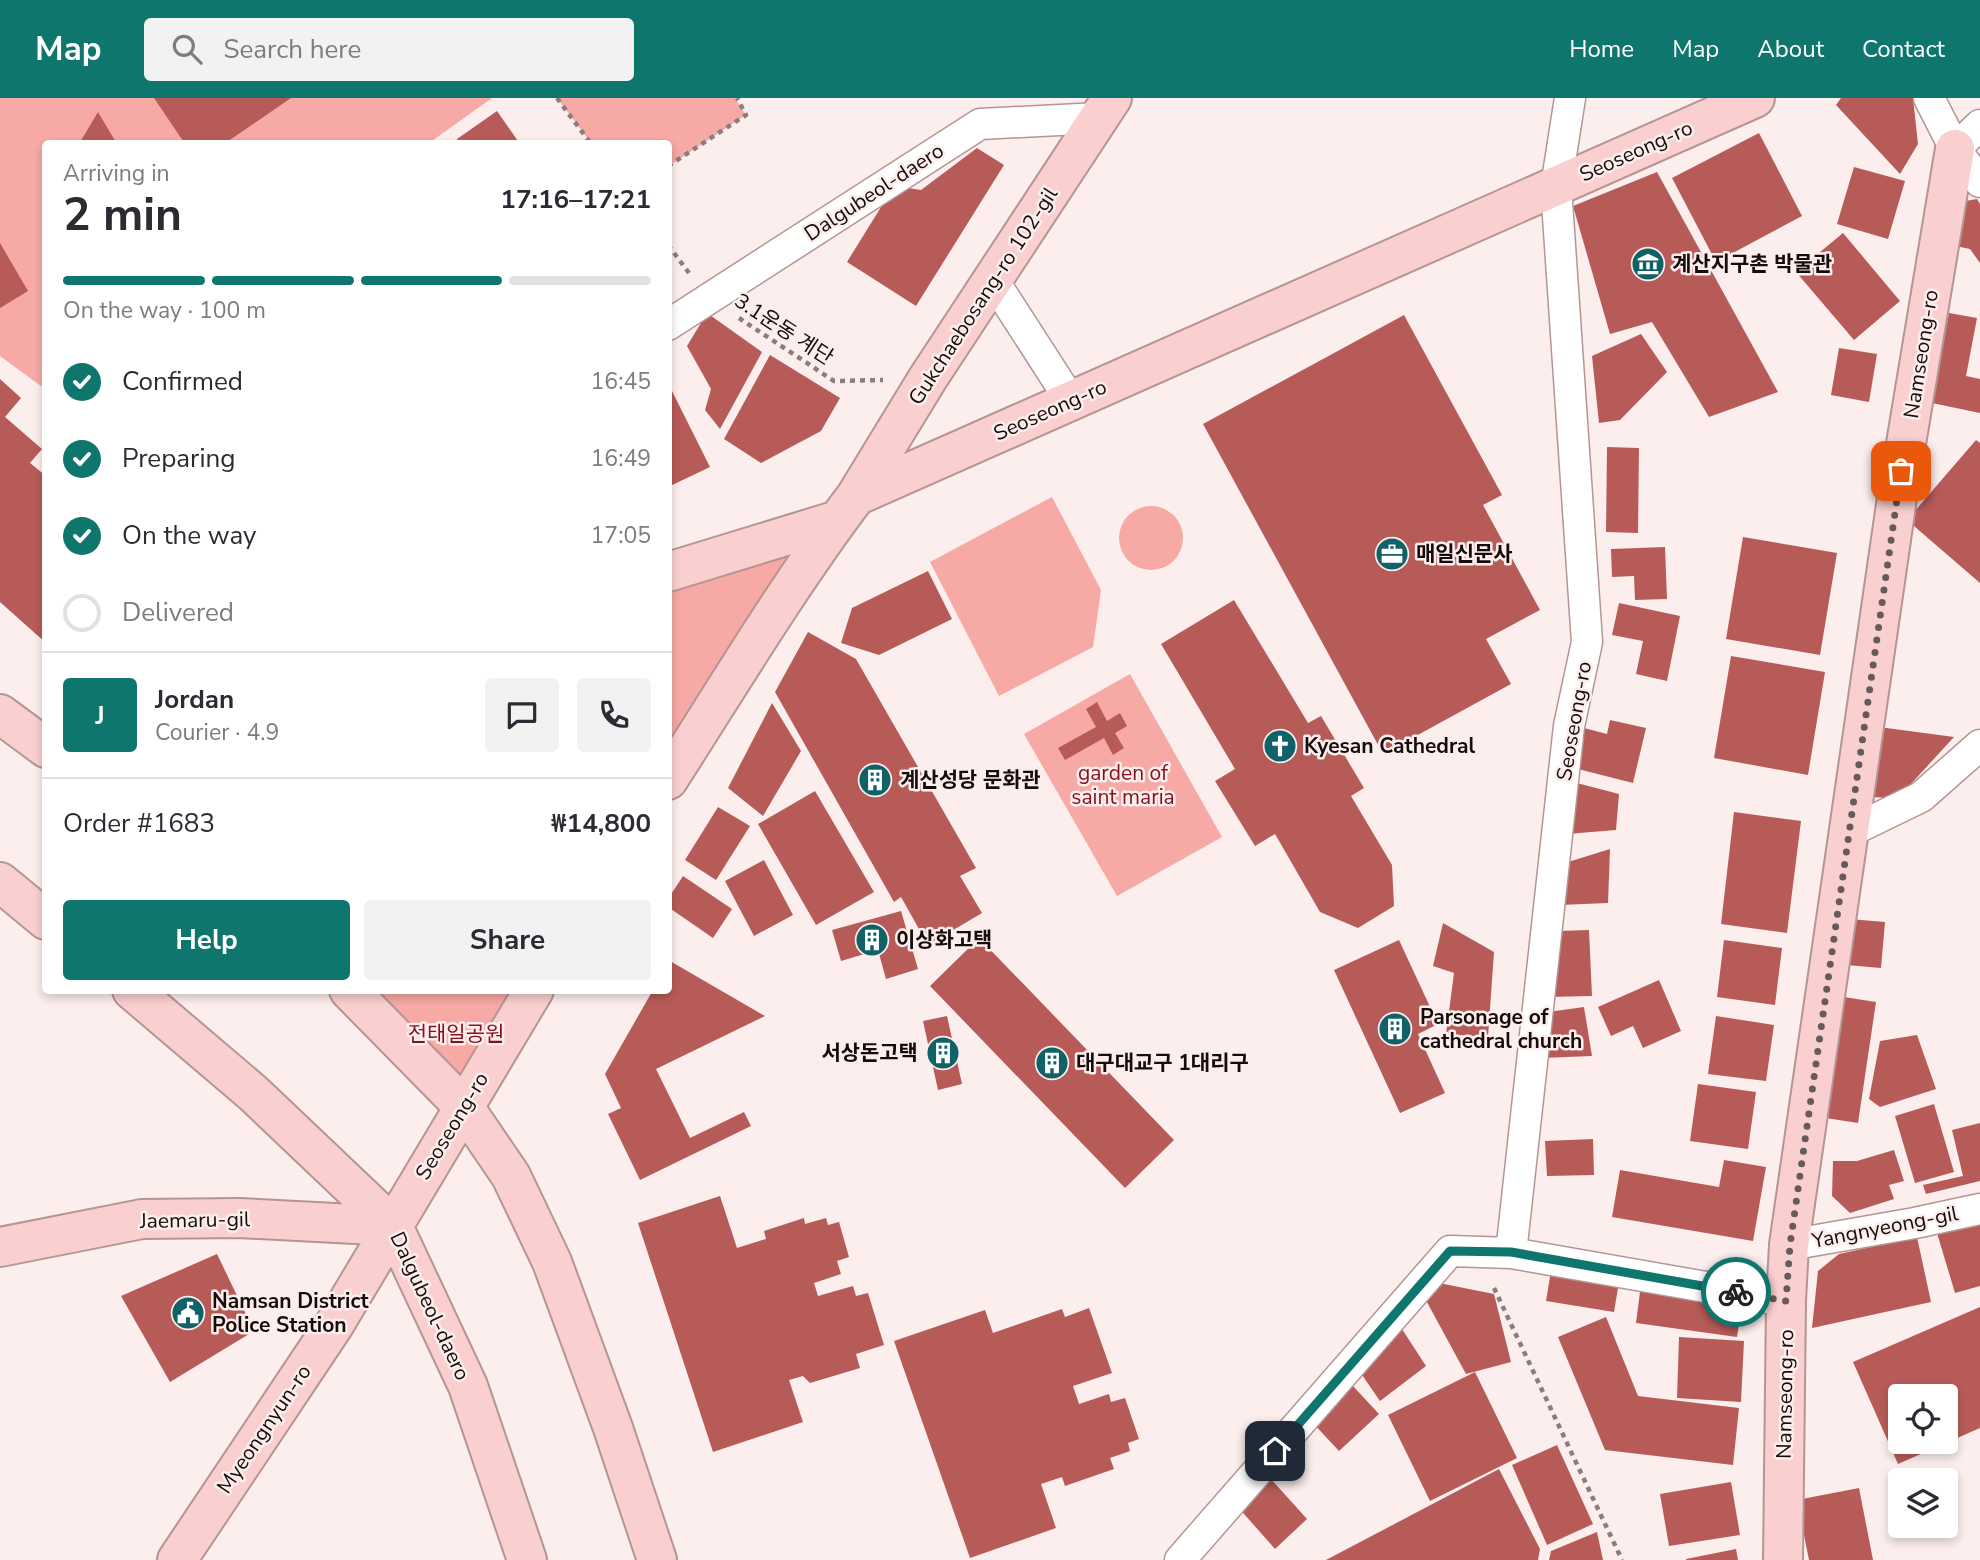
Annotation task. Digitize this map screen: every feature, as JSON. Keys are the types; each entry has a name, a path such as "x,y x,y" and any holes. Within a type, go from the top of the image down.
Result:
{"street":[{"name":"Seoseong-ro","path":"1511,1252 1569,726 1587,642 1556,187 1570,98"},
{"name":"Seoseong-ro","path":"672,571 847,508 1071,401 1755,98"},
{"path":"1929,98 1967,137 1980,182"},
{"name":"Gukchaebosang-ro 102-gil","path":"847,508 928,379 1106,108"},
{"name":"Dalgubeol-daero","path":"672,322 980,124 1106,108"},
{"name":"Namseong-ro","path":"1783,1560 1786,1301 1790,1245 1896,498 1967,137"},
{"path":"993,280 1071,401"},
{"path":"672,774 760,636 847,508"},
{"path":"0,714 42,745"},
{"path":"1849,832 1922,797 1980,745"},
{"path":"0,883 42,916"},
{"name":"Dalgubeol-daero","path":"137,994 253,1093 393,1226 468,1386 527,1560"},
{"path":"353,994 464,1107 511,1176 552,1262 613,1428 657,1560"},
{"name":"Seoseong-ro","path":"393,1226 532,994"},
{"name":"Yangnyeong-gil","path":"1790,1245 1980,1209"},
{"name":"Jaemaru-gil","path":"0,1247 142,1219 239,1218 393,1226"},
{"name":"Myeongnyun-ro","path":"177,1560 334,1325 393,1226"},
{"path":"1180,1560 1450,1251 1511,1252 1786,1301"},
{"path":"1206,1531 1212,1560"}],"path":[{"path":"557,98 588,140"},
{"path":"672,163 746,115 737,98"},
{"name":"3.1운동 계단","path":"709,298 834,381 928,379"},
{"path":"1478,1252 1622,1560"}],"green space":[{"path":"0,98 492,98 433,140 42,140 42,387 0,356"},
{"path":"557,98 735,98 746,115 672,164 672,140 589,140"},
{"path":"1052,497 1101,590 1093,647 999,696 930,562"},
{"path":"1151,506 1169,512 1177,520 1183,538 1177,556 1169,564 1151,570 1133,564 1125,556 1119,538 1125,520 1133,512"},
{"path":"838,520 672,776 672,571"},
{"name":"garden of saint maria","path":"1130,674 1222,837 1117,896 1024,734"},
{"name":"전태일공원","path":"352,994 532,994 464,1107"}],"building":[{"path":"154,98 291,98 230,140 182,140"},
{"path":"1841,98 1913,98 1918,144 1900,174 1836,105"},
{"path":"497,111 517,140 457,140"},
{"path":"98,112 115,140 81,140"},
{"path":"1759,133 1802,216 1716,262 1672,178"},
{"path":"977,148 1004,165 916,306 847,262 894,186 921,190"},
{"path":"1854,167 1905,181 1888,239 1837,224"},
{"name":"계산지구촌 박물관","path":"1657,172 1778,392 1709,417 1652,322 1610,334 1573,206"},
{"path":"1977,199 1980,204 1980,263 1970,249 1946,244 1954,203"},
{"path":"1843,233 1900,301 1854,340 1796,272"},
{"path":"0,243 28,291 0,308"},
{"path":"707,313 762,352 720,429 705,410 711,389 687,346"},
{"path":"1949,313 1977,318 1966,376 1980,379 1980,413 1932,403"},
{"name":"매일신문사","path":"1404,315 1502,495 1483,505 1540,610 1486,639 1511,684 1383,754 1203,424"},
{"path":"1641,334 1667,372 1620,420 1599,423 1592,356"},
{"path":"1839,348 1877,354 1869,402 1831,395"},
{"path":"770,355 840,398 821,431 761,463 724,439"},
{"path":"0,379 21,398 5,417 42,449 30,463 42,473 42,639 0,602"},
{"path":"672,391 710,467 672,485"},
{"path":"1976,440 1980,443 1980,583 1907,520"},
{"path":"1607,447 1639,448 1638,533 1606,532"},
{"path":"1743,537 1837,553 1820,655 1726,639"},
{"path":"1665,547 1667,599 1635,600 1634,576 1612,577 1611,549"},
{"path":"928,571 952,619 879,655 841,643 852,608"},
{"name":"Kyesan Cathedral","path":"1234,600 1308,723 1321,716 1364,788 1351,796 1392,865 1394,906 1358,928 1320,912 1275,834 1255,846 1215,781 1235,769 1161,644"},
{"path":"1619,603 1680,616 1667,681 1636,674 1643,641 1612,635"},
{"name":"계산성당 문화관","path":"808,632 856,659 976,868 960,876 982,913 928,945 901,897 894,902 775,692"},
{"path":"1731,656 1825,672 1808,775 1714,758"},
{"path":"1097,702 1107,721 1120,713 1127,726 1115,733 1124,748 1113,755 1104,738 1065,760 1058,748 1096,727 1086,709"},
{"path":"772,703 801,751 763,816 728,788"},
{"path":"1610,720 1646,728 1633,783 1574,768 1584,728 1607,734"},
{"path":"1879,727 1954,737 1898,798 1867,797"},
{"path":"1573,782 1619,794 1616,830 1567,834"},
{"path":"815,791 874,892 816,925 758,824"},
{"path":"718,807 750,826 716,880 685,860"},
{"path":"1734,812 1801,821 1787,933 1721,924"},
{"path":"1610,849 1608,903 1560,905 1565,863"},
{"path":"764,860 793,915 754,936 725,881"},
{"path":"683,876 732,909 713,938 672,910 672,893"},
{"name":"이상화고택","path":"901,911 918,969 886,979 878,950 841,961 832,930"},
{"path":"1849,919 1885,922 1881,968 1846,965"},
{"path":"1443,923 1494,952 1488,1037 1446,1034 1454,973 1433,966"},
{"path":"1589,930 1592,996 1548,997 1557,931"},
{"name":"대구대교구 1대리구","path":"979,938 1174,1140 1125,1188 930,986"},
{"name":"Parsonage of cathedral church","path":"1399,940 1438,1024 1418,1034 1445,1093 1400,1113 1334,970"},
{"path":"1724,940 1782,948 1775,1005 1717,997"},
{"path":"672,962 765,1016 656,1069 690,1138 744,1112 751,1126 640,1180 608,1114 621,1108 605,1074 651,994 672,994"},
{"path":"1659,980 1681,1031 1643,1048 1633,1026 1611,1036 1598,1007"},
{"path":"1844,997 1876,1002 1858,1123 1826,1118"},
{"path":"1584,1007 1592,1056 1542,1058 1548,1012"},
{"name":"서상돈고택","path":"947,1016 962,1084 938,1090 923,1021"},
{"path":"1716,1016 1774,1025 1766,1081 1708,1074"},
{"path":"1917,1035 1936,1089 1880,1107 1869,1099 1880,1041"},
{"path":"1698,1084 1756,1092 1748,1149 1690,1141"},
{"path":"1934,1104 1954,1172 1915,1183 1895,1116"},
{"path":"1980,1123 1980,1181 1926,1194 1923,1185 1963,1176 1952,1130"},
{"path":"1593,1139 1594,1175 1547,1176 1545,1141"},
{"path":"1894,1150 1904,1181 1889,1185 1894,1199 1850,1213 1832,1196 1833,1161 1857,1161"},
{"path":"1724,1160 1766,1167 1753,1241 1612,1217 1620,1170 1719,1187"},
{"path":"720,1196 737,1248 766,1239 764,1231 804,1218 805,1224 826,1218 828,1225 839,1222 849,1257 837,1261 841,1274 814,1283 818,1296 853,1286 856,1296 868,1293 884,1345 856,1354 860,1368 810,1383 803,1376 789,1380 803,1422 713,1452 638,1223"},
{"path":"1980,1221 1980,1286 1955,1293 1937,1233"},
{"path":"1917,1237 1931,1302 1812,1328 1818,1271 1839,1254"},
{"name":"Namsan District Police Station","path":"217,1254 254,1331 170,1382 121,1296"},
{"path":"1551,1271 1619,1282 1614,1312 1546,1301"},
{"path":"1439,1283 1494,1294 1511,1362 1466,1374 1422,1293"},
{"path":"1641,1284 1743,1297 1737,1337 1636,1323"},
{"path":"1980,1307 1980,1428 1958,1438 1958,1384 1888,1384 1888,1441 1853,1362"},
{"path":"1089,1308 1112,1373 1073,1386 1079,1404 1109,1394 1111,1402 1125,1398 1139,1439 1128,1443 1130,1451 1110,1458 1114,1469 1065,1486 1062,1477 1041,1484 1056,1528 970,1558 894,1341 985,1310 993,1333 1062,1309 1065,1317"},
{"path":"1606,1317 1638,1396 1739,1408 1733,1465 1605,1450 1558,1337"},
{"path":"1400,1326 1426,1366 1380,1401 1360,1372"},
{"path":"1679,1337 1744,1341 1741,1402 1677,1398"},
{"path":"1475,1372 1517,1458 1430,1501 1388,1415"},
{"path":"1352,1385 1379,1414 1339,1451 1312,1422"},
{"path":"1557,1445 1593,1524 1547,1545 1512,1465"},
{"path":"1894,1454 1921,1454 1898,1464"},
{"path":"1499,1469 1540,1549 1538,1560 1326,1560"},
{"path":"1269,1477 1307,1519 1275,1549 1237,1506"},
{"path":"1731,1482 1740,1535 1669,1546 1660,1494"},
{"path":"1859,1488 1873,1560 1809,1560 1797,1500"},
{"path":"1597,1532 1603,1560 1549,1560 1551,1551"},
{"path":"1736,1549 1738,1560 1686,1560 1686,1559"}],"way so far":[{"path":"1736,1292 1786,1301 1790,1245 1901,471"}],"place":[{"name":"계산지구촌 박물관","path":"1648,264"},
{"name":"매일신문사","path":"1392,554"},
{"name":"Kyesan Cathedral","path":"1280,746"},
{"name":"계산성당 문화관","path":"875,780"},
{"name":"이상화고택","path":"872,940"},
{"name":"Parsonage of cathedral church","path":"1395,1029"},
{"name":"서상돈고택","path":"943,1053"},
{"name":"대구대교구 1대리구","path":"1052,1063"},
{"name":"Namsan District Police Station","path":"188,1313"}],"route":[{"path":"1275,1451 1450,1251 1511,1252 1736,1292"}]}
